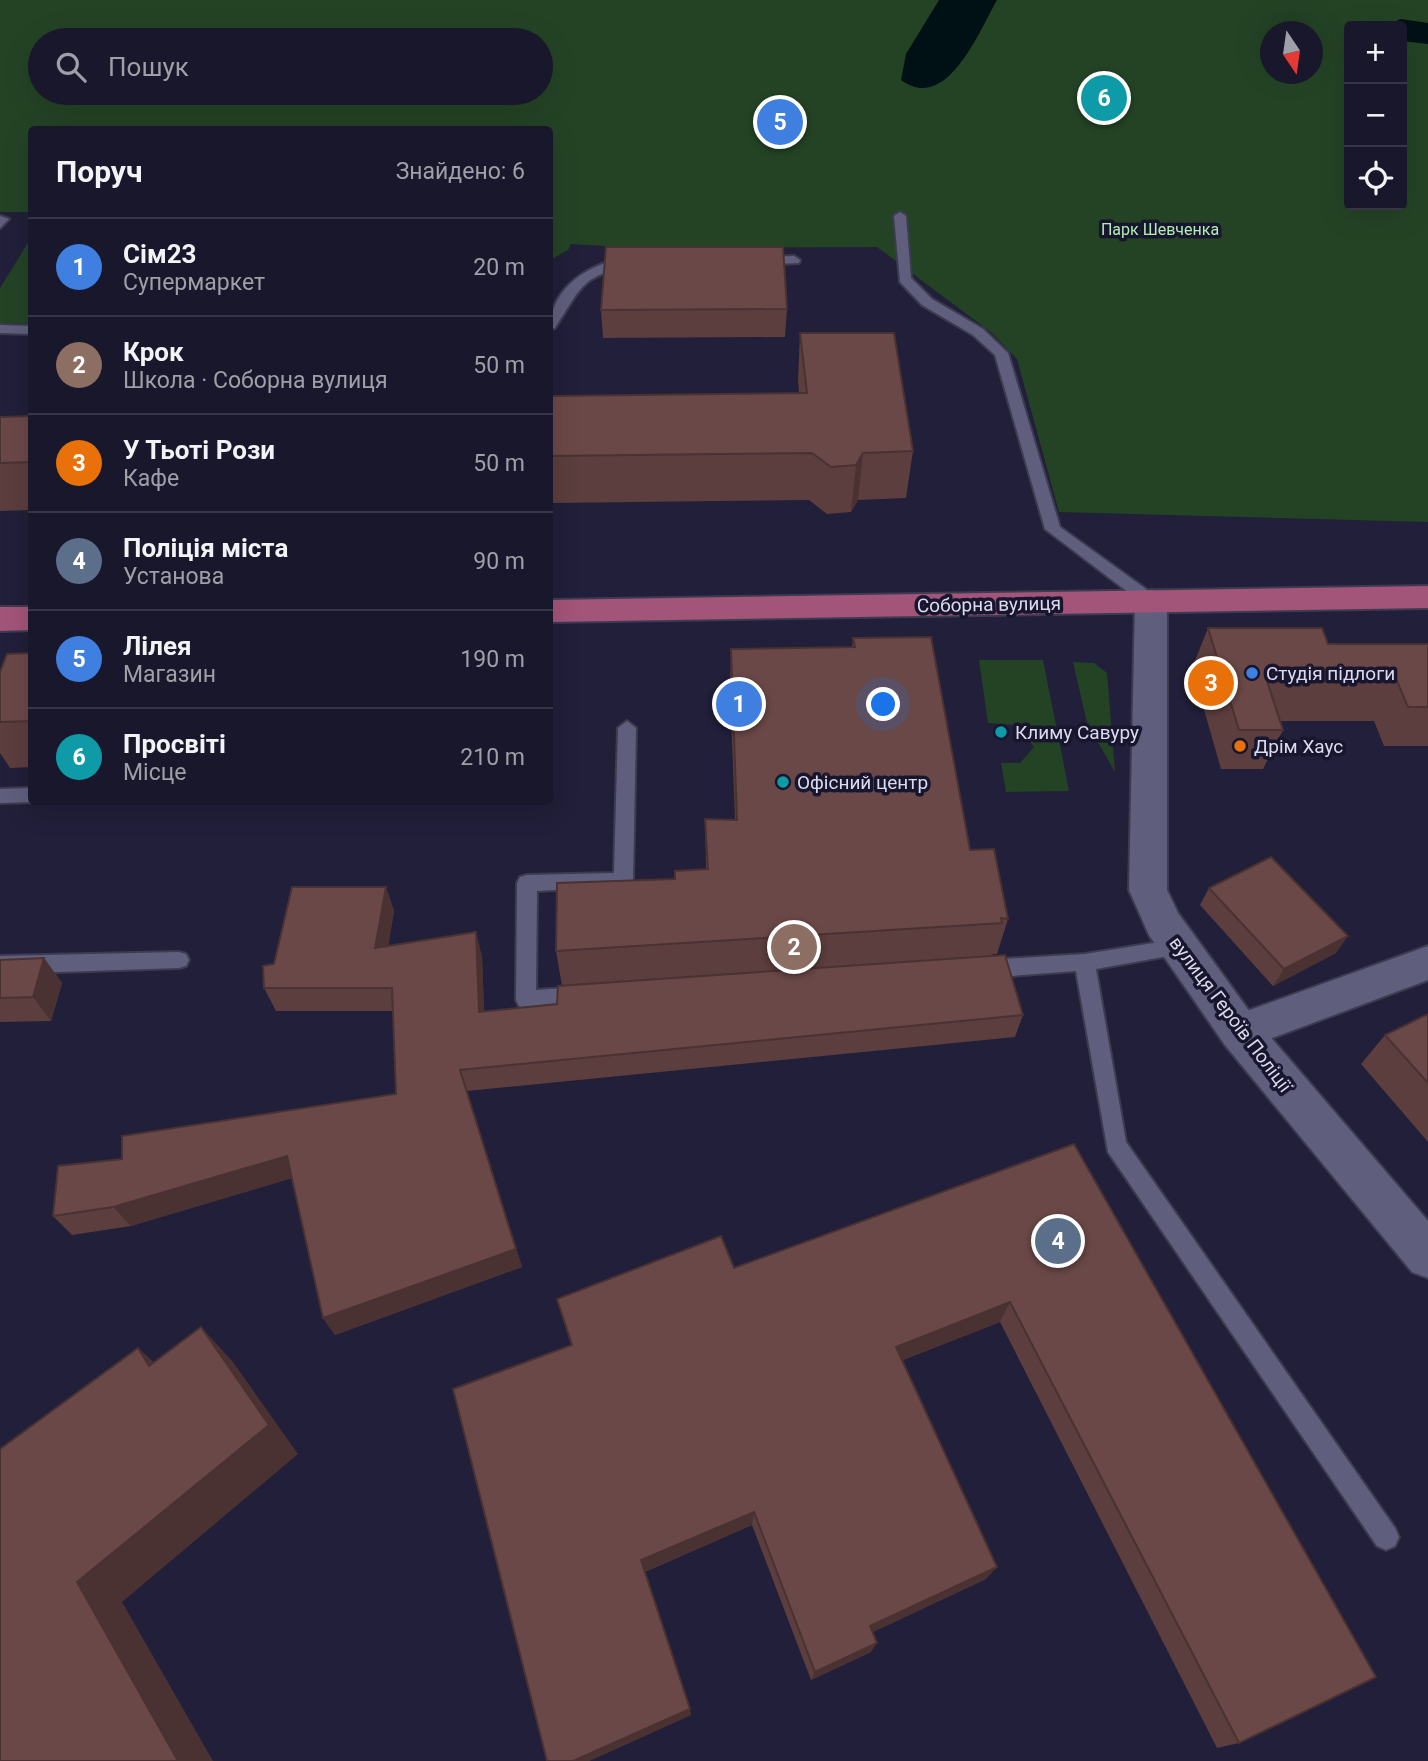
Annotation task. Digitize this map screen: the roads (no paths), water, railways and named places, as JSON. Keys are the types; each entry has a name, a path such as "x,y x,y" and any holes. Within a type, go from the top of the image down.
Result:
{"main road":[{"name":"Соборна вулиця","path":"553,611 1428,597"},
{"path":"0,619 28,618"}],"street":[{"name":"вулиця Героїв Поліції","path":"1151,601 1148,890 1178,947 1240,1032 1428,1256"},
{"path":"1240,1032 1428,963"}],"lane":[{"path":"900,216 905,279 927,302 978,332 1001,353 1016,396 1053,529 1151,601"},
{"path":"738,261 794,260"},
{"path":"553,320 576,282 613,262 641,262"},
{"path":"0,329 28,330"},
{"path":"596,995 526,1000 527,883 623,880 627,729"},
{"path":"0,796 28,795"},
{"path":"959,971 1085,962 1178,947"},
{"path":"0,965 179,960"},
{"path":"1085,962 1116,1144 1387,1536"}],"place":[{"name":"Просвіті","path":"1104,98"},
{"name":"Лілея","path":"780,122"},
{"name":"Студія підлоги","path":"1252,673"},
{"name":"У Тьоті Рози","path":"1211,683"},
{"name":"Сім23","path":"739,704"},
{"name":"Климу Савуру","path":"1001,732"},
{"name":"Дрім Хаус","path":"1240,746"},
{"name":"Офісний центр","path":"783,782"},
{"name":"Крок","path":"794,947"},
{"name":"Поліція міста","path":"1058,1241"}],"park label":[{"name":"Парк Шевченка","path":"1160,229"}]}
